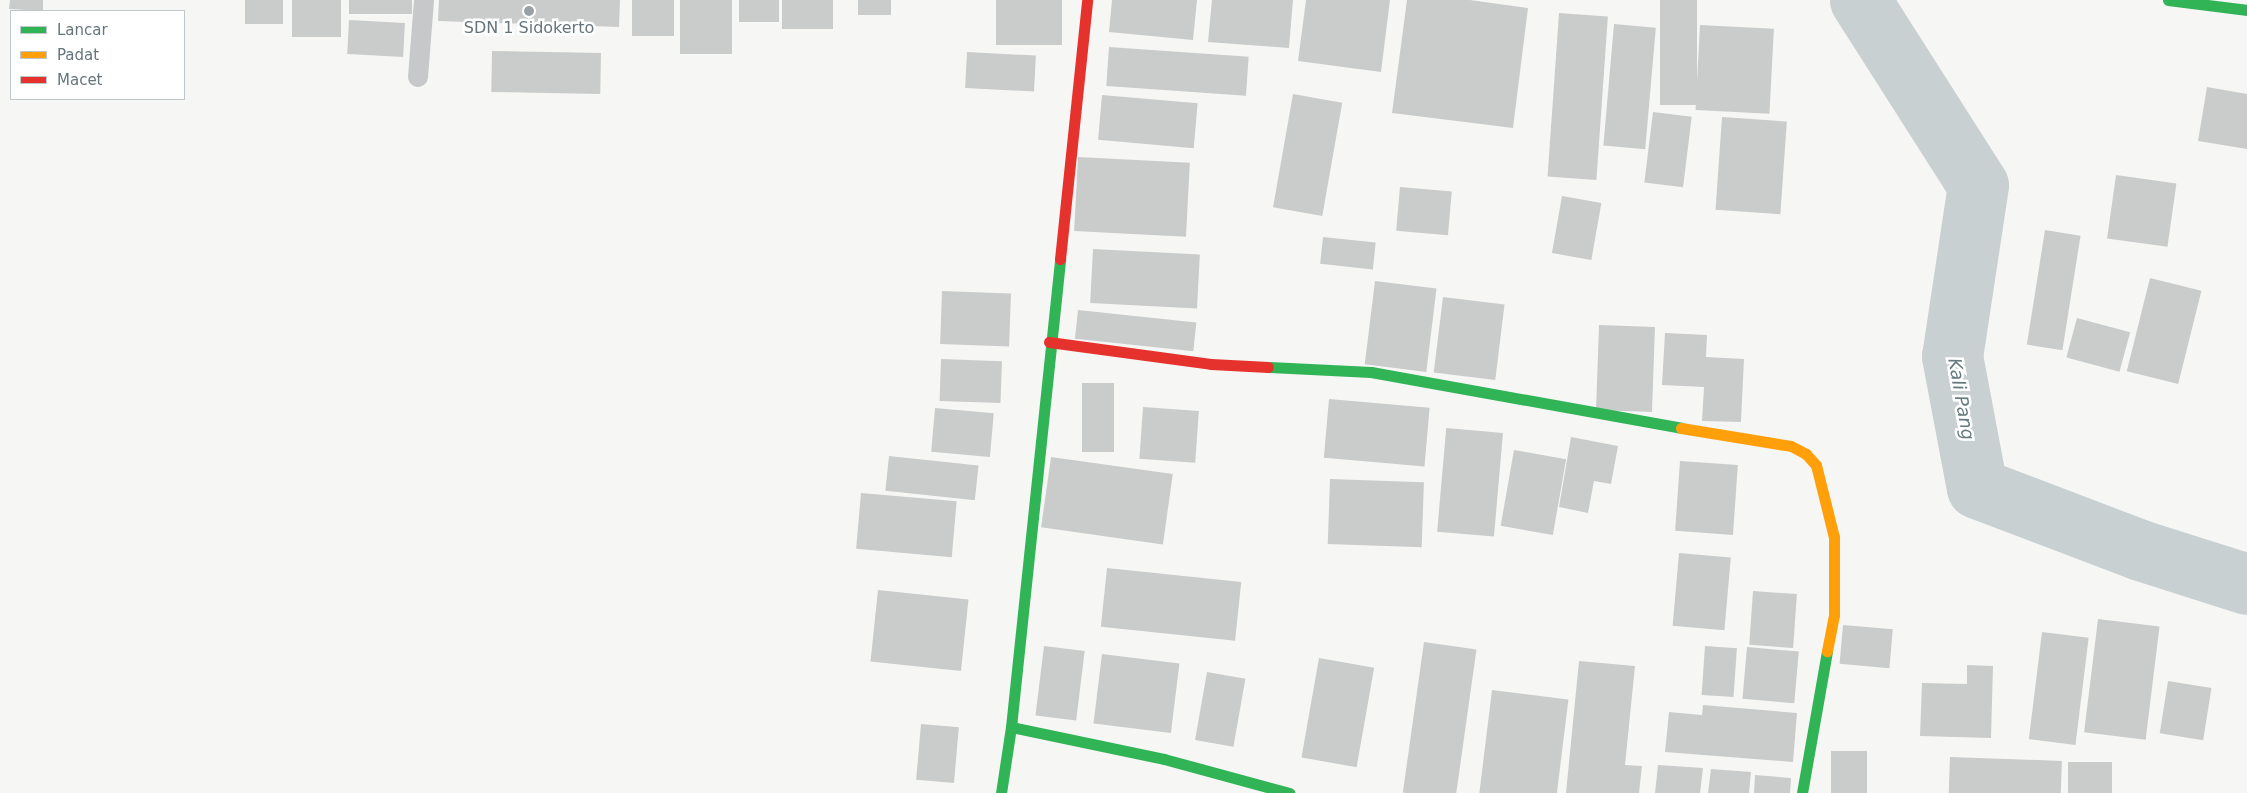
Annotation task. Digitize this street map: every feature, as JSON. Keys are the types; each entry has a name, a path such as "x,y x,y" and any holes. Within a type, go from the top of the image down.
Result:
{"main road":[{"path":"1001,793 1011,727 1049,342 1087,0"},
{"path":"2168,0 2247,10"},
{"path":"1049,342 1211,364 1371,372 1587,413 1791,446 1806,454 1816,465 1821,479 1834,537 1834,615 1802,793"},
{"path":"1011,727 1164,759 1289,793"}],"lane":[{"path":"418,76 424,0"}],"building":[{"path":"10,0 43,0 43,10 9,9"},
{"path":"245,0 283,0 283,24 245,24"},
{"path":"292,0 341,0 341,37 292,37"},
{"path":"349,0 412,0 412,14 349,14"},
{"name":"SDN 1 Sidokerto","path":"439,0 620,0 619,27 438,21"},
{"path":"632,0 674,0 674,36 632,36"},
{"path":"680,0 732,0 732,54 680,54"},
{"path":"739,0 779,0 779,22 739,22"},
{"path":"782,0 833,0 833,29 782,29"},
{"path":"858,0 891,0 891,15 858,15"},
{"path":"996,0 1062,0 1062,45 996,45"},
{"path":"1112,0 1197,0 1193,40 1109,32"},
{"path":"1212,0 1293,0 1289,48 1208,42"},
{"path":"1306,0 1390,0 1381,72 1298,61"},
{"path":"1407,0 1470,0 1528,8 1513,128 1392,113"},
{"path":"1660,0 1697,0 1697,105 1660,105"},
{"path":"1559,13 1608,16 1596,180 1548,177"},
{"path":"349,20 405,23 403,57 347,54"},
{"path":"1614,24 1656,28 1645,149 1603,146"},
{"path":"1700,25 1774,29 1769,114 1696,110"},
{"path":"1109,47 1249,57 1246,96 1106,86"},
{"path":"492,51 601,53 600,94 491,92"},
{"path":"967,52 1036,56 1034,92 965,88"},
{"path":"2207,87 2247,94 2247,149 2198,141"},
{"path":"1293,94 1342,103 1322,216 1273,207"},
{"path":"1102,95 1198,103 1194,148 1098,140"},
{"path":"1653,112 1692,117 1683,187 1644,182"},
{"path":"1722,117 1787,122 1780,214 1716,210"},
{"path":"1078,157 1190,163 1186,237 1074,231"},
{"path":"2116,175 2176,183 2167,247 2107,238"},
{"path":"1400,187 1452,192 1448,235 1396,231"},
{"path":"1562,196 1601,203 1591,260 1552,253"},
{"path":"2045,230 2081,236 2062,350 2027,345"},
{"path":"1323,237 1376,243 1373,269 1320,264"},
{"path":"1093,249 1200,255 1197,309 1090,303"},
{"path":"2150,278 2201,291 2178,384 2127,371"},
{"path":"1375,281 1437,289 1426,372 1365,364"},
{"path":"942,291 1011,293 1009,346 940,344"},
{"path":"1443,297 1505,305 1495,380 1434,372"},
{"path":"1078,310 1196,322 1193,351 1075,339"},
{"path":"2077,318 2130,332 2120,372 2066,358"},
{"path":"1599,325 1655,327 1652,412 1596,410"},
{"path":"1665,333 1707,335 1706,357 1744,359 1741,422 1702,421 1704,387 1662,385"},
{"path":"941,359 1002,361 1000,403 940,401"},
{"path":"1082,383 1114,383 1114,452 1082,452"},
{"path":"1329,399 1430,408 1424,467 1324,458"},
{"path":"1143,407 1199,411 1195,463 1139,459"},
{"path":"935,408 994,413 990,457 931,452"},
{"path":"1446,428 1503,433 1494,537 1437,532"},
{"path":"1571,437 1618,446 1611,484 1594,481 1588,513 1559,507"},
{"path":"1514,450 1566,459 1553,535 1501,526"},
{"path":"889,456 979,465 975,500 885,491"},
{"path":"1051,457 1173,474 1163,544 1041,527"},
{"path":"1680,461 1738,465 1733,535 1675,531"},
{"path":"1330,479 1424,482 1422,547 1328,544"},
{"path":"861,493 957,501 952,557 856,549"},
{"path":"1679,553 1731,558 1724,630 1673,626"},
{"path":"1107,568 1241,582 1235,641 1101,627"},
{"path":"878,590 969,600 961,671 870,662"},
{"path":"1753,591 1797,594 1793,648 1749,645"},
{"path":"2098,619 2160,627 2146,740 2084,732"},
{"path":"1843,625 1893,629 1889,668 1840,664"},
{"path":"2042,632 2089,638 2075,745 2029,739"},
{"path":"1424,642 1476,649 1456,793 1403,793"},
{"path":"1044,646 1085,651 1076,720 1035,715"},
{"path":"1705,646 1737,648 1734,697 1702,695"},
{"path":"1747,647 1799,652 1794,703 1742,699"},
{"path":"1102,654 1179,664 1171,733 1093,723"},
{"path":"1319,658 1374,668 1357,767 1301,757"},
{"path":"1579,661 1635,666 1625,765 1642,766 1639,793 1566,793"},
{"path":"1967,665 1993,666 1991,738 1920,736 1922,683 1967,684"},
{"path":"1207,672 1245,679 1233,747 1195,740"},
{"path":"2168,681 2211,688 2203,740 2160,733"},
{"path":"1492,690 1568,699 1557,793 1479,793"},
{"path":"1703,705 1797,713 1793,762 1665,752 1669,712 1702,715"},
{"path":"921,724 959,727 954,783 916,780"},
{"path":"1831,751 1867,751 1867,793 1831,793"},
{"path":"1950,757 2062,761 2061,793 1949,793"},
{"path":"2068,762 2112,762 2112,793 2068,793"},
{"path":"1658,765 1703,768 1700,793 1655,793"},
{"path":"1711,769 1751,772 1749,793 1708,793"},
{"path":"1755,775 1791,778 1790,793 1754,793"}],"waterway":[{"name":"Kali Pang","path":"1860,0 1978,185 1952,356 1977,488 2140,550 2247,584"}],"traffic: fast":[{"path":"2168,0 2247,10"},
{"path":"1001,793 1011,727 1060,259"},
{"path":"1268,367 1371,372 1681,428"},
{"path":"1802,793 1827,651"},
{"path":"1011,727 1164,759 1289,793"}],"traffic: slow":[{"path":"1681,428 1791,446 1806,454 1816,465 1834,537 1834,615 1827,651"}],"traffic: jam":[{"path":"1060,259 1087,0"},
{"path":"1049,342 1211,364 1268,367"}],"place":[{"name":"SDN 1 Sidokerto","path":"529,11"}]}
